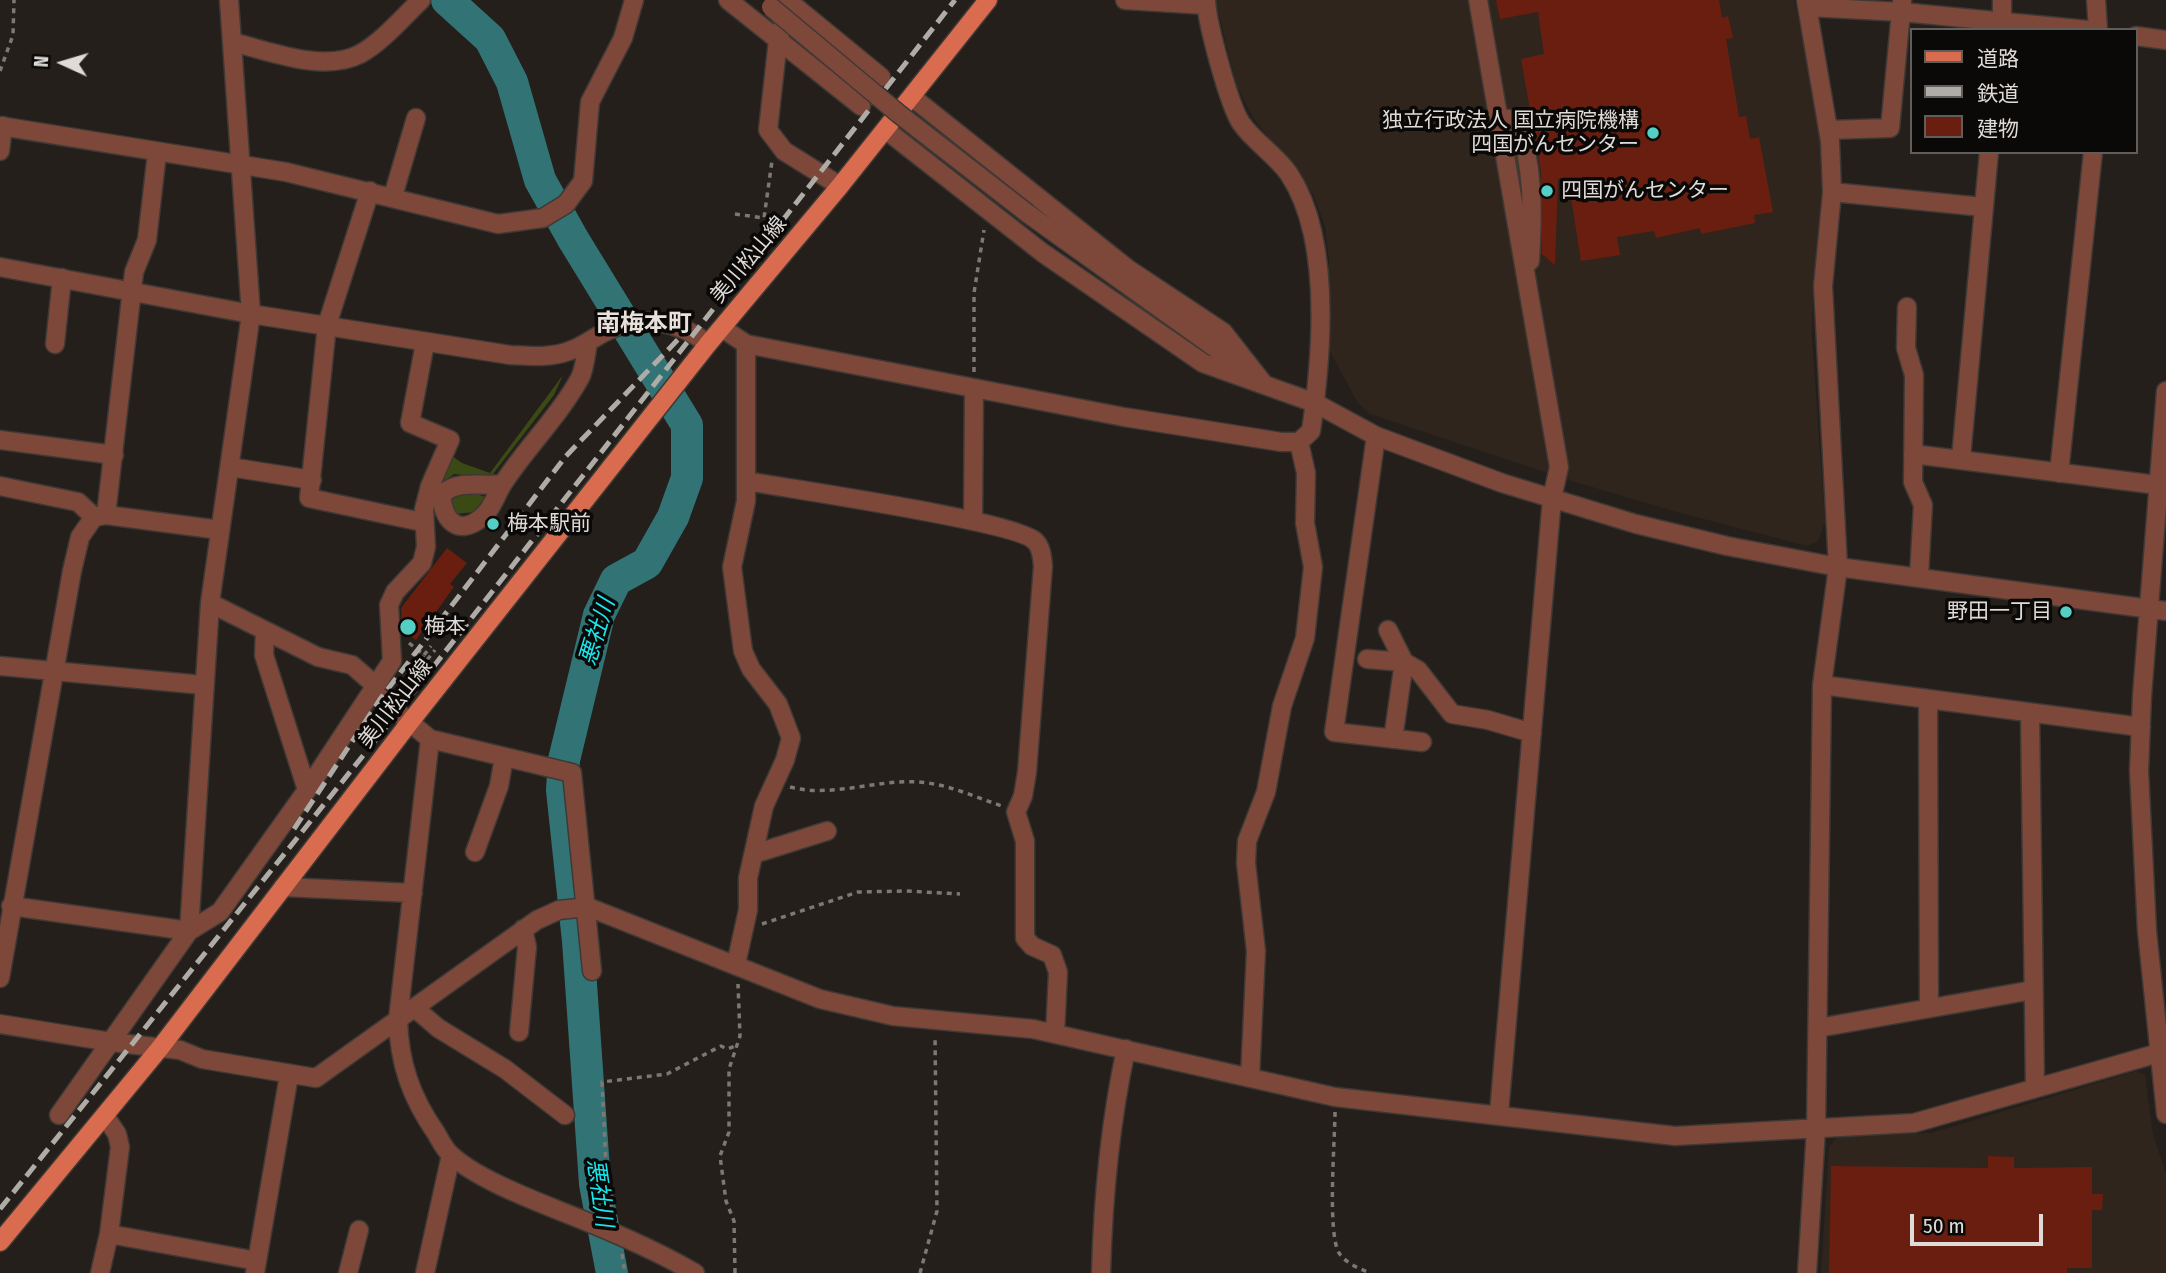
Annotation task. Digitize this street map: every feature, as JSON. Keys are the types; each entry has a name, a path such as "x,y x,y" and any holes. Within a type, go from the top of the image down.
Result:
{"main road":[{"name":"美川松山線","path":"0,1242 160,1048 410,722 708,345 886,130 988,0"}],"street":[{"path":"189,931 210,603 251,314 229,0"},
{"path":"232,42 309,60 340,61 360,54 421,0"},
{"path":"0,151 1,126 286,172 498,223 542,218 566,204 583,181 590,102 623,38 634,0"},
{"path":"728,0 861,106"},
{"path":"722,328 746,344 1124,417 1281,442 1299,442 1311,431 1315,403 1320,297 1315,236 1289,174 1240,122 1207,21 1206,2 1125,0"},
{"path":"1478,0 1559,467 1552,498 1499,1114"},
{"path":"2002,0 2003,25"},
{"path":"2095,0 2098,28"},
{"path":"780,2 768,130 774,142 840,186"},
{"path":"780,2 845,47 881,77"},
{"path":"780,2 899,114 1027,213 1263,383"},
{"path":"1807,1273 1816,1129 1822,685 1838,567 1823,285 1832,192 1829,130 1807,4 1902,6 2003,25 2054,28"},
{"path":"1829,130 1890,128 1902,6"},
{"path":"2138,36 2166,40"},
{"path":"822,75 841,74 848,61 845,47"},
{"path":"912,97 1128,269 1223,332 1263,383"},
{"path":"393,196 416,118"},
{"path":"886,130 1108,301 1203,363 1315,403 1376,436 1552,498 1727,546 1838,567 1919,576 2158,611"},
{"path":"0,978 52,671 80,537 100,516 114,455 134,272 147,240 158,153"},
{"path":"1961,458 1989,154"},
{"path":"2059,473 2093,154"},
{"path":"370,191 327,325 309,498 422,522"},
{"path":"1832,192 1983,207"},
{"path":"0,267 251,314 425,343 539,357 571,351 608,330 643,321 676,324 708,345"},
{"path":"55,344 62,278"},
{"path":"1907,307 1906,348 1914,375 1913,482 1923,505 1919,576"},
{"path":"502,484 582,376 588,342"},
{"path":"59,1115 189,931 220,912 307,790 392,661 389,605 395,592 422,563 426,536 422,522 430,486 450,440 410,422 425,343"},
{"path":"736,964 748,911 748,878 764,806 791,738 778,704 751,669 743,651 732,567 746,501 746,344"},
{"path":"973,521 974,388"},
{"path":"2166,391 2158,611 2141,727 2139,771 2146,904 2166,1114"},
{"path":"1376,436 1334,732 1422,742"},
{"path":"0,440 114,455"},
{"path":"1250,1077 1256,951 1246,863 1247,841 1266,792 1282,706 1305,638 1313,567 1305,523 1306,473 1299,442"},
{"path":"1913,454 2162,485"},
{"path":"230,467 312,480"},
{"path":"747,481 973,521 1034,540 1040,550 1043,566 1027,772 1023,796 1016,812 1024,841 1024,938 1032,946 1052,955 1058,972 1055,1034"},
{"path":"0,486 78,502 100,516 220,530"},
{"path":"210,603 318,657 352,665 430,739 572,773 592,971"},
{"path":"1388,630 1404,662 1393,739"},
{"path":"265,631 264,654 307,790"},
{"path":"1367,659 1404,662 1418,670 1452,715 1488,720 1532,733"},
{"path":"0,666 203,685"},
{"path":"1822,685 2141,727"},
{"path":"1928,700 1930,1008"},
{"path":"2030,713 2035,1086"},
{"path":"430,739 398,1020 399,1051 406,1077 418,1104 451,1155 513,1192 588,1222 695,1273"},
{"path":"475,852 499,786 504,757"},
{"path":"754,854 827,831"},
{"path":"283,887 413,893"},
{"path":"11,906 189,931"},
{"path":"0,1024 160,1048 289,1075 316,1078 416,1009 523,929 559,911 585,907 820,999 893,1016 1055,1034 1335,1097 1675,1136 1914,1123 2035,1086 2162,1052"},
{"path":"519,1032 527,947 523,929"},
{"path":"1818,1028 2033,990"},
{"path":"416,1009 438,1028 505,1069 565,1115"},
{"path":"1101,1273 1104,1186 1115,1102 1126,1049"},
{"path":"109,1234 256,1267 289,1075"},
{"path":"100,1273 109,1234 120,1147 117,1134 105,1116"},
{"path":"425,1273 451,1155"},
{"path":"348,1273 359,1230"}],"path":[{"path":"0,71 13,35 14,0"},
{"path":"735,214 764,218 774,142"},
{"path":"974,388 974,293 984,230 977,200"},
{"path":"410,636 410,646 424,655"},
{"path":"433,648 423,665 419,663 424,655 433,648"},
{"path":"775,783 798,789 830,789 919,782 943,786 1016,812"},
{"path":"744,930 858,892 960,894"},
{"path":"735,1273 734,1221 726,1201 720,1156 727,1143 729,1069 740,1036 742,1016 736,964"},
{"path":"920,1273 937,1211 935,1020"},
{"path":"616,1235 607,1185 602,1082 667,1074 721,1046 727,1049 735,1046"},
{"path":"1335,1097 1334,1236 1341,1256 1357,1268 1371,1273"}],"shaded area":[{"path":"1215,0 1794,0 1820,117 1822,185 1813,284 1812,338 1825,522 1818,541 1807,546 1677,512 1575,482 1370,414 1358,403 1329,350 1329,261 1325,226 1314,196 1254,119 1237,87"},
{"path":"2137,1071 2145,1075 2153,1135 2166,1173 2166,1273 1821,1273 1829,1147 1838,1136 1931,1133"}],"green space":[{"path":"1512,131 1517,134 1527,234 1509,134"},
{"path":"563,375 554,395 493,474 485,477 454,474 439,485 449,454 462,463 490,473"},
{"path":"469,491 485,497 474,512 456,514 450,501 451,496"}],"building":[{"name":"独立行政法人 国立病院機構 四国がんセンター","path":"1496,0 1719,0 1722,18 1728,16 1733,38 1726,39 1739,117 1746,116 1750,139 1759,137 1773,212 1754,215 1755,223 1701,234 1700,228 1656,238 1654,231 1617,237 1620,255 1581,261 1568,178 1558,179 1555,265 1542,254 1541,171 1521,59 1544,54 1538,12 1500,19"},
{"path":"447,548 467,563 450,584 454,587 416,640 402,630 401,608"},
{"path":"1988,1156 2014,1157 2014,1168 2092,1167 2092,1194 2103,1194 2102,1210 2092,1210 2092,1268 2067,1268 2067,1273 1829,1273 1831,1166 1988,1168"}],"waterway":[{"name":"悪社川","path":"447,0 490,39 512,82 540,180 687,425 687,478 673,517 647,563 616,580 599,615 564,760 562,790 578,941 595,1184 612,1273"}],"railway":[{"path":"0,1209 398,712 955,0"},
{"path":"294,829 381,698 566,456 690,327"}],"place":[{"name":"独立行政法人 国立病院機構 四国がんセンター","path":"1653,133"},
{"name":"四国がんセンター","path":"1547,191"},
{"name":"梅本駅前","path":"493,524"},
{"name":"野田一丁目","path":"2066,612"},
{"name":"梅本","path":"408,627"}],"district":[{"name":"南梅本町","path":"644,324"}]}
